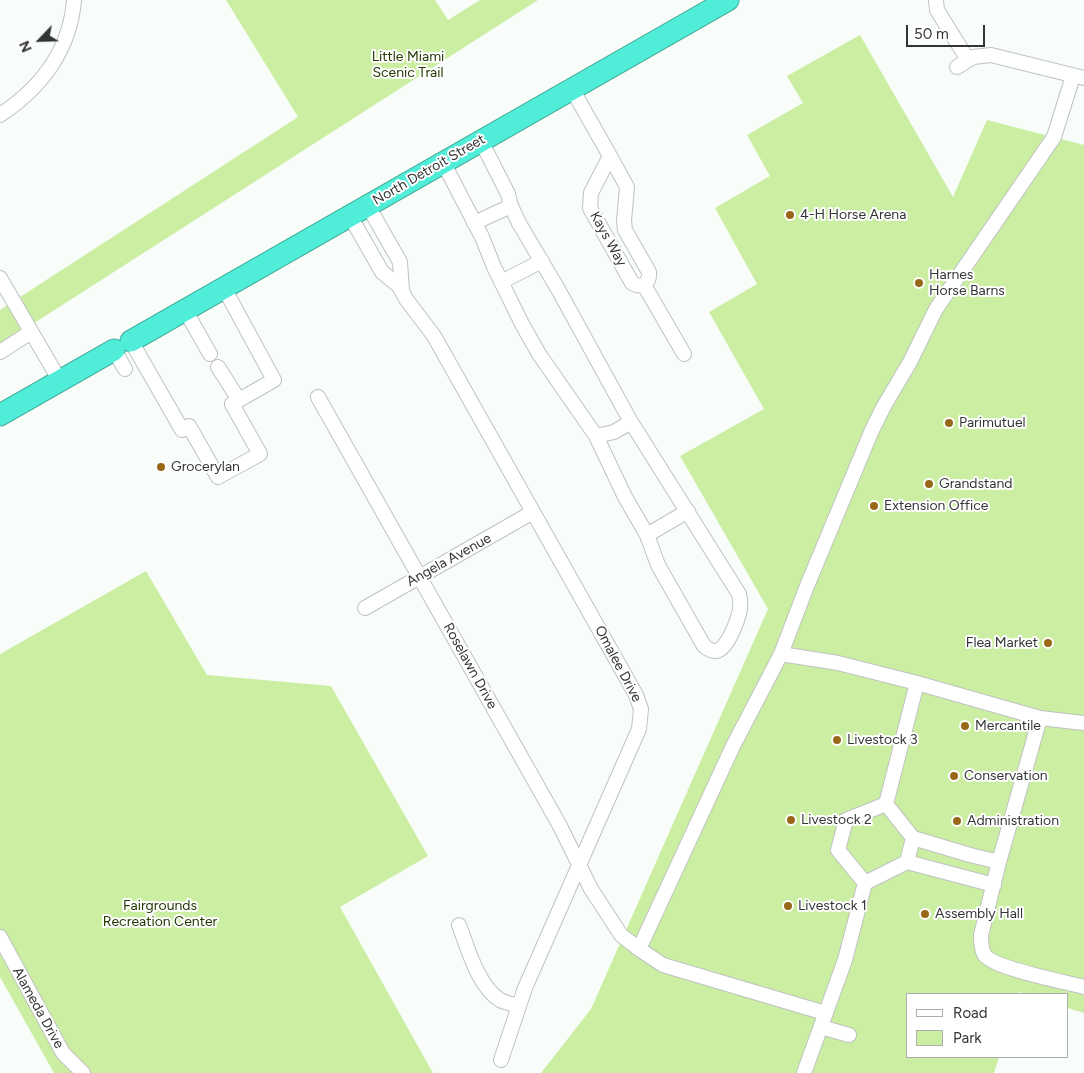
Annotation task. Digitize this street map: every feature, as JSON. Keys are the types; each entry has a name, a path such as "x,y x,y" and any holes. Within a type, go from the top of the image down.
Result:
{"highway":[{"name":"North Detroit Street","path":"0,415 728,0"}],"street":[{"path":"0,115 33,90 55,62 66,38 74,0"},
{"path":"639,950 733,746 781,654 810,577 884,406 910,362 936,309 1054,136 1078,77 991,55 973,57 962,63 937,10 936,0"},
{"name":"Kays Way","path":"572,89 628,187 624,222 625,230 649,272 649,278 644,285 636,286 632,283 590,208 590,193 610,156"},
{"path":"443,162 482,237 501,282 538,354 596,436 625,498 647,535 658,565 704,646 712,651 724,647 738,616 741,601 738,594 722,565 631,422 511,206 508,194 481,141"},
{"path":"474,223 511,206"},
{"name":"Omalee Drive","path":"359,211 382,272 395,282 434,336 636,694 641,709 639,729 578,863 572,881 525,988 500,1060"},
{"name":"Omalee Drive","path":"359,211 400,262 402,291"},
{"path":"501,282 542,261"},
{"path":"0,278 60,381"},
{"name":"Kays Way","path":"644,285 684,354"},
{"path":"122,346 182,430 189,426 218,477 260,454 232,404 274,380 224,288"},
{"path":"185,310 239,400"},
{"path":"0,352 31,332"},
{"path":"122,346 125,369"},
{"name":"Roselawn Drive","path":"318,397 560,826 591,889 622,935 639,950 663,965 825,1013"},
{"path":"596,436 614,432 631,422"},
{"path":"647,535 688,511"},
{"name":"Angela Avenue","path":"365,608 533,512"},
{"path":"781,654 838,663 1040,718 1084,722"},
{"path":"886,804 917,683"},
{"path":"1040,718 999,862 981,934 981,945 984,955 1005,967 1084,987"},
{"path":"886,804 913,838 970,856 999,862"},
{"path":"865,883 838,850 846,820 886,804"},
{"path":"907,862 913,838"},
{"path":"804,1073 845,960 865,883 907,862 994,885"},
{"path":"459,925 473,962 493,994 504,1002 519,1006"},
{"name":"Alameda Drive","path":"0,937 63,1053 83,1073"},
{"path":"821,1027 850,1035"}],"green space":[{"name":"Little Miami Scenic Trail","path":"226,0 435,0 448,20 480,0 538,0 0,345 0,310 298,117"},
{"path":"860,35 953,197 987,120 1084,145 1084,1013 1069,1008 1069,993 906,993 906,1058 999,1058 994,1073 541,1073 591,1009 768,609 680,456 764,409 709,312 757,284 715,208 770,176 747,135 803,103 787,76"},
{"name":"Fairgrounds Recreation Center","path":"146,571 207,675 331,686 428,856 340,907 433,1073 54,1073 0,977 0,654"}],"place":[{"name":"4-H Horse Arena","path":"790,215"},
{"name":"Harnes Horse Barns","path":"919,283"},
{"name":"Parimutuel","path":"949,423"},
{"name":"Grocerylan","path":"161,467"},
{"name":"Grandstand","path":"929,484"},
{"name":"Extension Office","path":"874,506"},
{"name":"Flea Market","path":"1048,643"},
{"name":"Mercantile","path":"965,726"},
{"name":"Livestock 3","path":"837,740"},
{"name":"Conservation","path":"954,776"},
{"name":"Livestock 2","path":"791,820"},
{"name":"Administration","path":"957,821"},
{"name":"Livestock 1","path":"788,906"},
{"name":"Assembly Hall","path":"925,914"}]}
